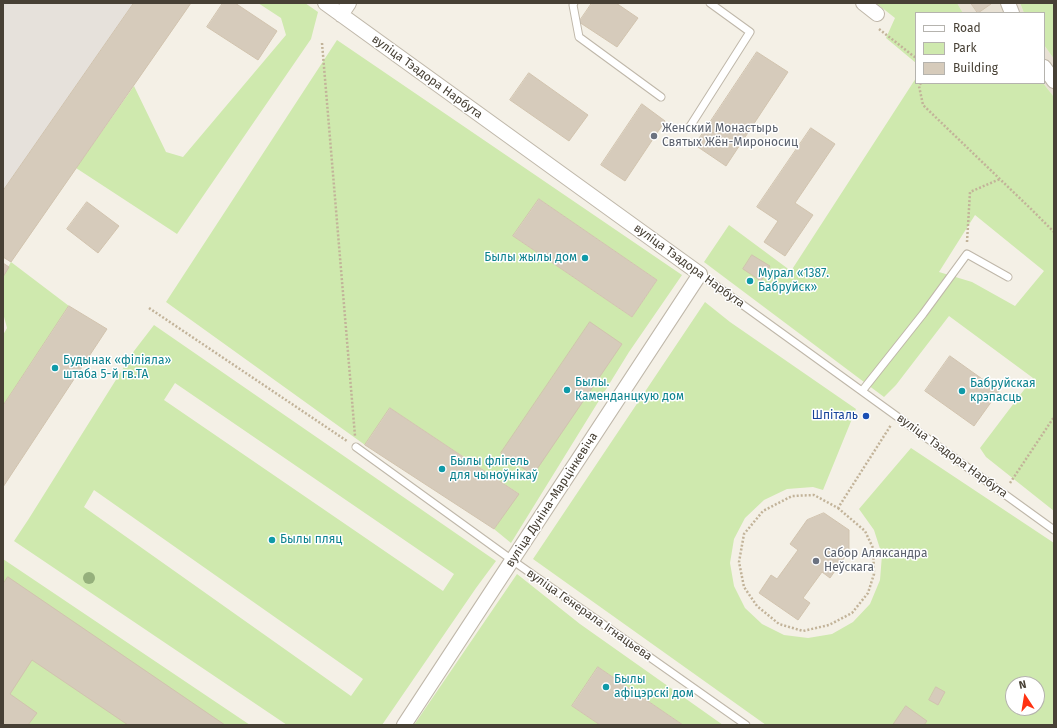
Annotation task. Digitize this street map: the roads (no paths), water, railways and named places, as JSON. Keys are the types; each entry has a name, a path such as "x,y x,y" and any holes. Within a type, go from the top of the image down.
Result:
{"street":[{"name":"вуліца Тэадора Нарбута","path":"325,3 345,9 700,274"},
{"path":"863,3 877,14"},
{"path":"1045,68 1054,81"},
{"name":"вуліца Дуніна-Марцінкевіча","path":"404,725 700,274"}],"lane":[{"path":"574,3 572,5 579,36 661,97"},
{"path":"689,128 750,32 710,3"},
{"path":"862,391 923,314 967,254 1008,277"},
{"name":"вуліца Тэадора Нарбута","path":"700,274 1054,530"},
{"name":"вуліца Генерала Ігнацьева","path":"356,447 512,560 746,725"}],"place":[{"name":"Женский Монастырь Святых Жён-Мироносиц","path":"654,136"},
{"name":"Былы жылы дом","path":"585,258"},
{"name":"Мурал «1387. Бабруйск»","path":"750,281"},
{"name":"Будынак «філіяла» штаба 5-й гв.ТА","path":"55,368"},
{"name":"Былы. Каменданцкую дом","path":"567,390"},
{"name":"Бабруйская крэпасць","path":"962,391"},
{"name":"Шпіталь","path":"866,416"},
{"name":"Былы флігель для чыноўнікаў","path":"442,469"},
{"name":"Былы пляц","path":"272,540"},
{"name":"Сабор Аляксандра Неўскага","path":"816,561"},
{"name":"Былы афіцэрскі дом","path":"606,687"}]}
